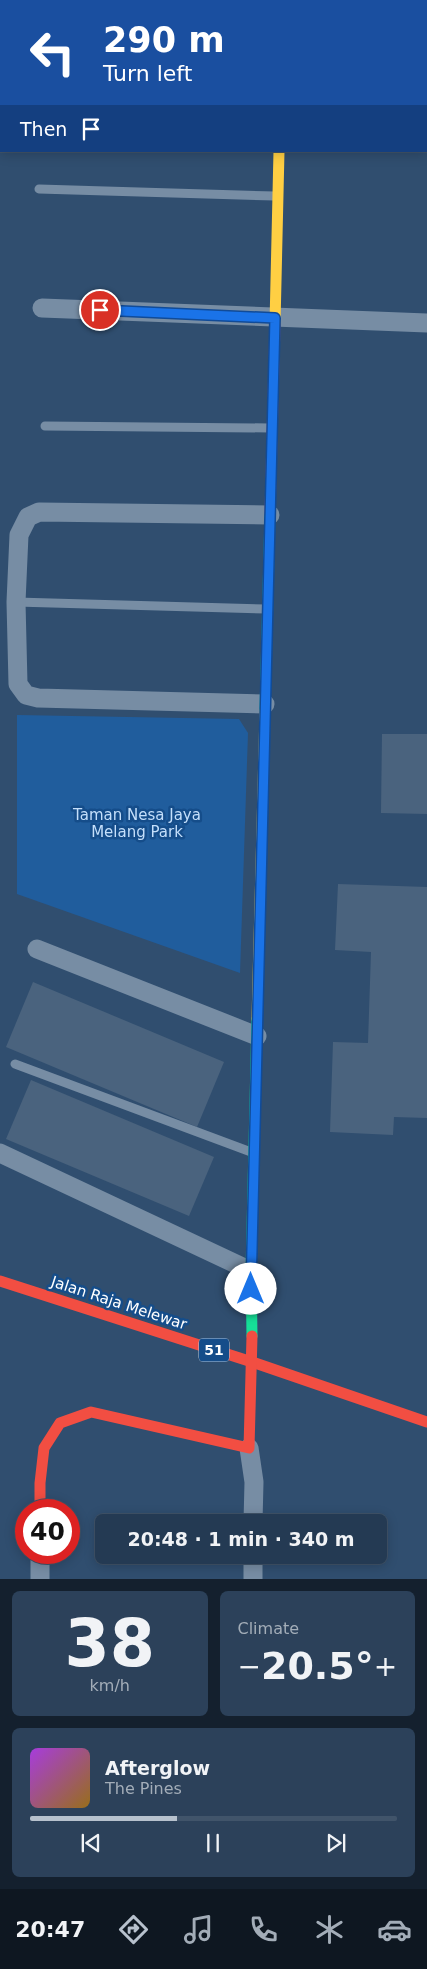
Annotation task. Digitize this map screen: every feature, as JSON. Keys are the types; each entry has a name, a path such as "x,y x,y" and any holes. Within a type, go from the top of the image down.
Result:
{"main road":[{"path":"40,1499 44,1448 60,1423 90,1412 249,1448 252,1362 251,1271 279,152"},
{"name":"Jalan Raja Melewar","path":"0,1281 252,1362 427,1422"}],"street":[{"path":"42,308 427,323"},
{"path":"265,704 38,698 26,695 18,684 16,602 19,535 28,517 39,512 270,515"},
{"path":"37,949 257,1036"},
{"path":"0,1153 251,1271"},
{"path":"249,1448 254,1482 253,1514"},
{"path":"40,1564 40,1579"},
{"path":"253,1564 253,1579"}],"lane":[{"path":"39,190 278,196"},
{"path":"45,426 272,428"},
{"path":"16,602 267,609"},
{"path":"15,1064 254,1153"}],"green space":[{"name":"Taman Nesa Jaya Melang Park","path":"17,715 239,719 248,733 240,973 17,894"}],"building":[{"path":"382,734 427,734 427,814 381,813"},
{"path":"338,884 427,887 427,1118 394,1117 393,1135 330,1132 333,1042 368,1043 371,952 335,950"},
{"path":"33,982 224,1062 197,1127 6,1047"},
{"path":"31,1080 214,1157 189,1216 6,1139"}],"traffic: fast":[{"path":"265,711 270,514"},
{"path":"252,1336 251,1271 257,1019"}],"traffic: slow":[{"path":"275,324 279,152"},
{"path":"257,1019 265,711"}],"traffic: jam":[{"path":"270,514 275,324"},
{"path":"0,1281 252,1362 427,1422"},
{"path":"40,1499 44,1448 60,1423 91,1412 249,1448 252,1336"}],"route":[{"path":"100,310 275,318 251,1289"}]}
